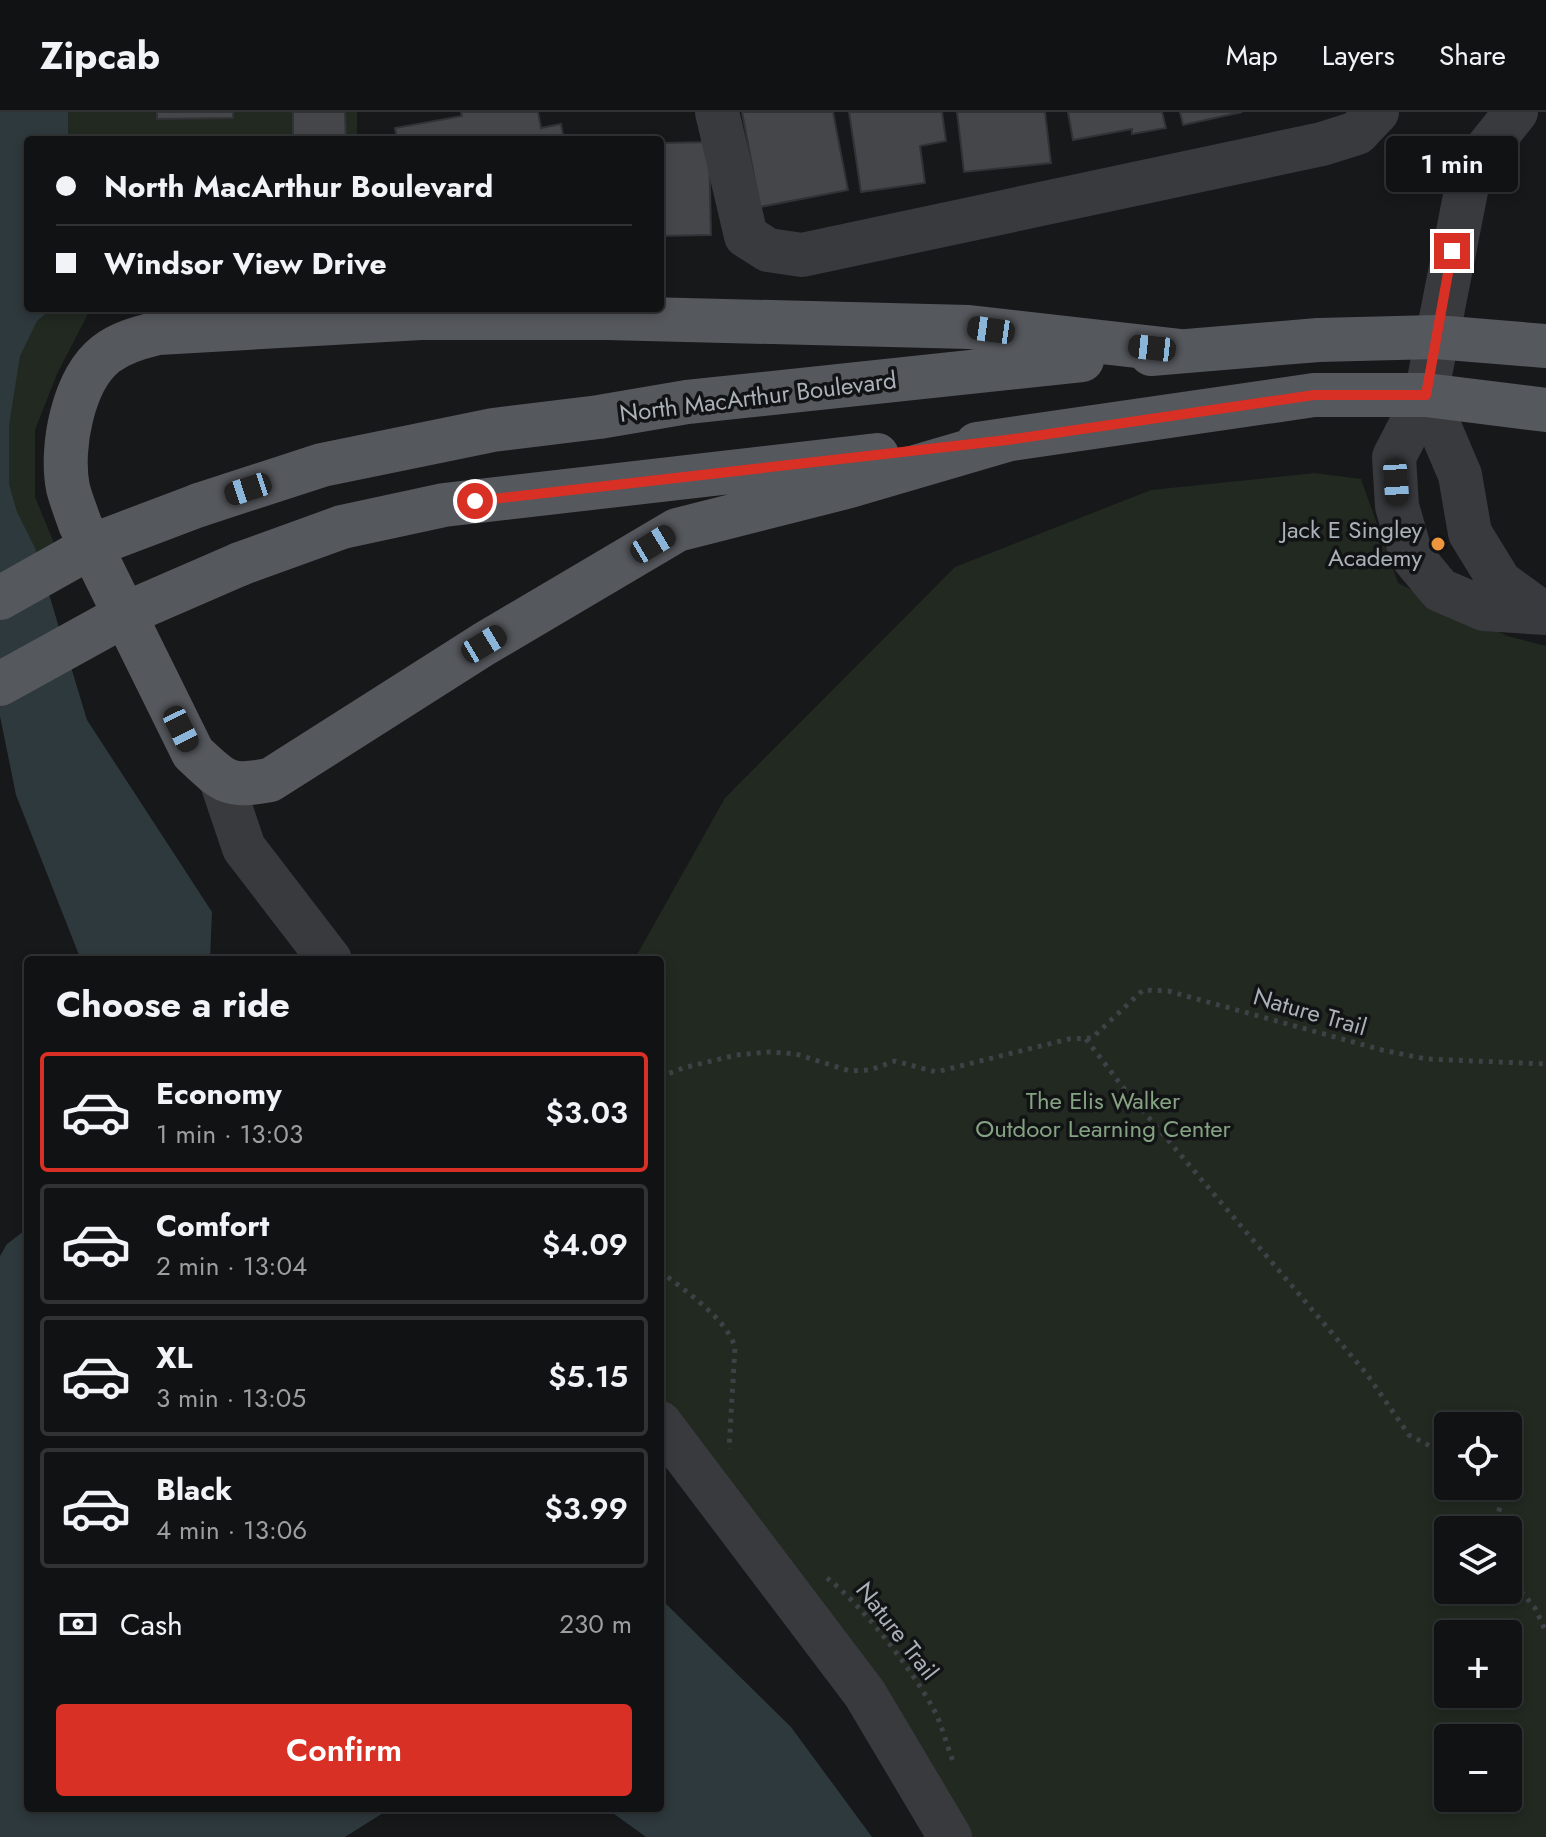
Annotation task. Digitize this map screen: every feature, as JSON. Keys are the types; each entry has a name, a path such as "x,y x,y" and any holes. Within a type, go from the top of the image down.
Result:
{"main road":[{"path":"1007,440 850,486 677,530 484,644 270,780 244,785 221,780 193,753 80,524 68,487 65,448 73,410 89,375 104,355 127,341 158,333 421,318 607,318 969,327 1181,351"},
{"name":"North MacArthur Boulevard","path":"0,598 96,544 199,505 322,465 493,430 687,402 1181,351 1318,340 1436,337 1546,346"},
{"path":"0,684 134,610 240,564 342,527 444,505 1007,440 1314,395 1426,395 1546,410"}],"street":[{"path":"717,112 746,236 768,250 802,255 1322,144 1357,133 1377,112"},
{"path":"1516,112 1487,148 1467,186 1426,395 1394,457 1397,506 1411,555 1440,590 1484,609 1543,612"},
{"path":"1426,395 1460,475 1470,533 1500,582 1543,612"},
{"path":"221,780 244,848 327,956"},
{"path":"664,1428 865,1694 950,1837"}],"path":[{"name":"Nature Trail","path":"664,1075 736,1055 769,1052 796,1054 850,1071 870,1070 895,1061 936,1072 1069,1039 1092,1038 1143,990 1168,991 1382,1050 1426,1059 1546,1064"},
{"path":"1085,1038 1122,1086 1366,1373 1409,1435 1434,1448"},
{"path":"664,1274 731,1335 735,1347 728,1459"},
{"name":"Nature Trail","path":"821,1573 845,1592 913,1676 935,1711 956,1770"},
{"path":"1522,1593 1535,1608 1546,1632"}],"green space":[{"path":"0,112 357,112 357,136 24,136 24,312 89,312 57,374 35,430 35,497 54,543 0,575"},
{"name":"The Elis Walker Outdoor Learning Center","path":"1315,473 1361,479 1398,583 1507,636 1546,646 1546,1837 950,1837 664,1429 664,956 636,956 725,798 955,567 1151,490"}],"shaded area":[{"path":"0,112 68,112 68,136 24,136 24,312 47,312 37,321 20,356 9,425 9,484 17,512 35,548 87,720 212,912 210,956 79,956 16,795 0,716"},
{"path":"24,1231 24,1812 385,1812 345,1837 0,1837 0,1256 7,1244"},
{"path":"664,1602 791,1727 872,1837 646,1837 612,1812 664,1812"}],"building":[{"path":"157,112 233,112 233,118 157,119"},
{"path":"293,112 345,112 346,136 293,136"},
{"path":"461,112 538,112 541,128 561,124 563,136 396,136 395,128 462,116"},
{"path":"742,112 833,112 848,190 760,207"},
{"path":"849,112 942,112 946,141 920,146 925,183 861,192"},
{"path":"957,112 1045,112 1051,163 964,172"},
{"path":"1068,112 1162,112 1166,128 1132,134 1132,129 1073,140"},
{"path":"1180,112 1242,112 1183,125"},
{"path":"709,142 711,235 664,236 664,143"}],"place":[{"name":"Jack E Singley Academy","path":"1438,544"}],"route":[{"path":"475,501 1007,440 1314,395 1426,395 1452,251"}]}
